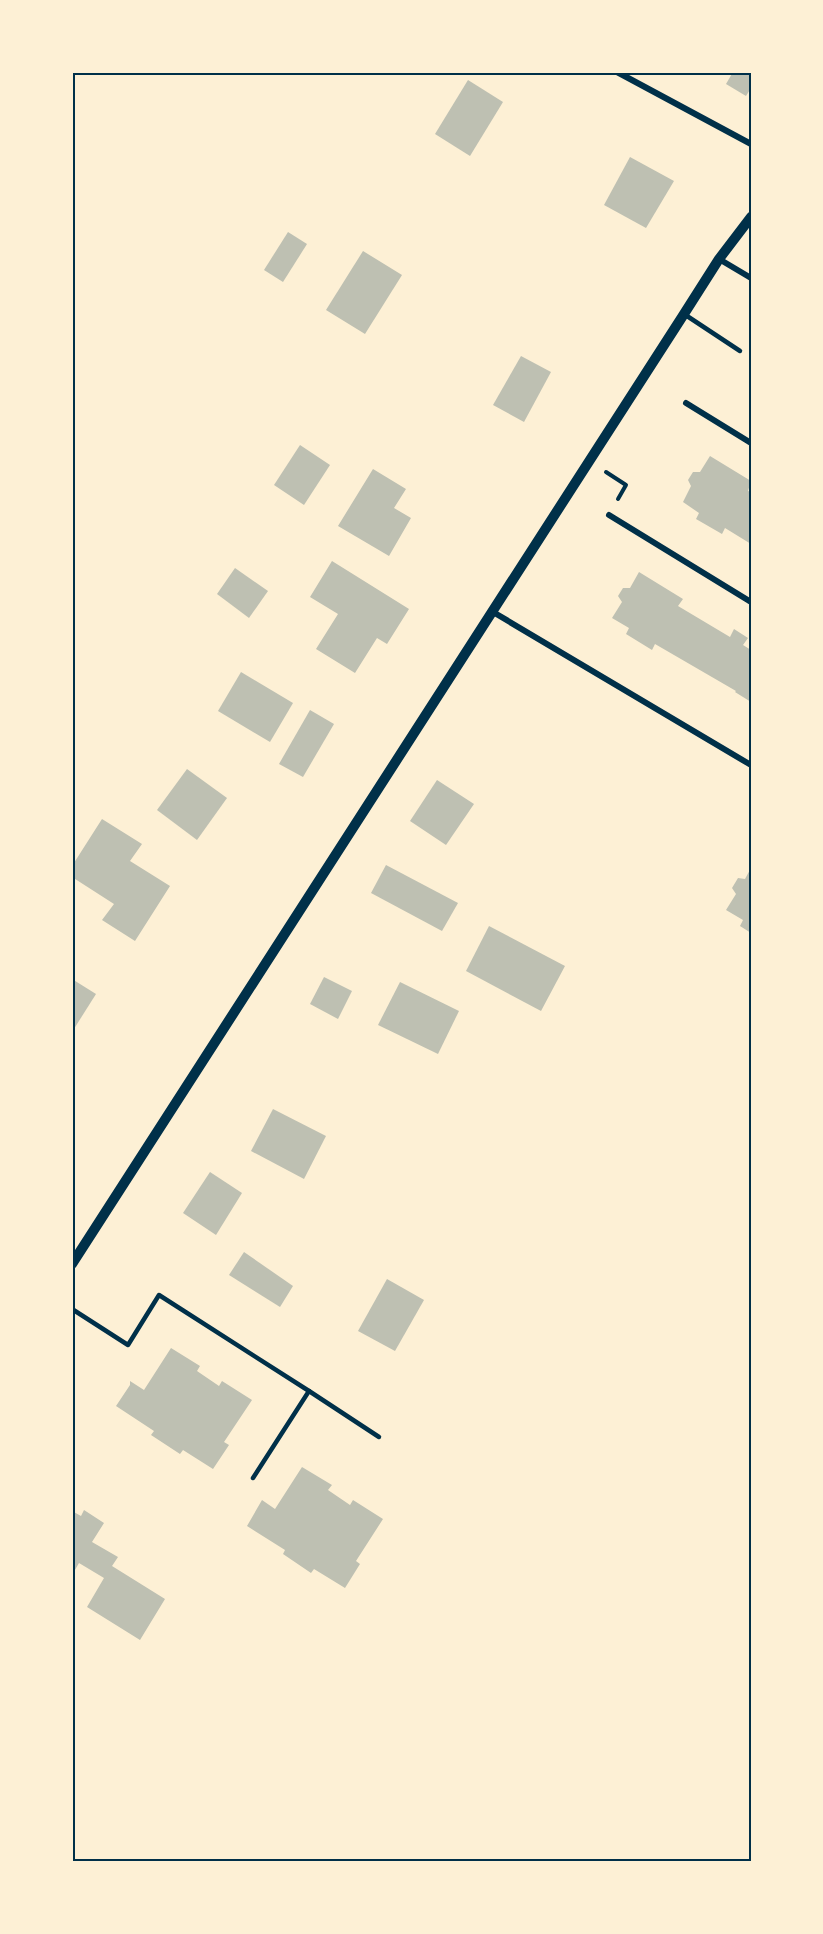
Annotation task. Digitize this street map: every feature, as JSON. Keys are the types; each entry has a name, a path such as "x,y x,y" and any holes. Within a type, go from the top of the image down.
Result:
{"street":[{"path":"617,72 751,144"},
{"path":"72,1264 719,259 751,217"},
{"path":"719,259 751,278"},
{"path":"686,403 751,443"},
{"path":"609,515 751,602"},
{"path":"493,612 751,765"}],"lane":[{"path":"684,314 740,351"},
{"path":"72,1309 128,1345 159,1295 379,1437"},
{"path":"253,1478 309,1391"}],"path":[{"path":"605,472 626,484 609,515"}],"building":[{"path":"733,72 751,72 751,88 746,96 726,84"},
{"path":"468,80 503,102 470,156 435,134"},
{"path":"630,157 674,181 646,228 604,205"},
{"path":"288,232 307,244 283,282 264,270"},
{"path":"363,251 402,275 365,334 326,310"},
{"path":"521,356 551,372 524,422 493,405"},
{"path":"300,445 330,465 304,505 274,485"},
{"path":"710,456 751,481 748,491 751,492 751,544 725,528 722,534 696,519 699,513 683,502 691,486 688,480 693,472 700,472"},
{"path":"373,469 406,489 394,508 411,518 389,556 338,526"},
{"path":"332,561 409,609 387,644 377,638 355,673 316,649 338,614 310,597"},
{"path":"235,568 268,591 249,618 217,594"},
{"path":"639,572 683,599 678,606 730,637 734,629 748,638 743,645 751,650 751,702 655,644 652,650 626,634 629,628 612,618 622,602 618,596 623,588 630,588"},
{"path":"241,672 293,703 270,742 218,711"},
{"path":"310,710 334,724 303,777 279,764"},
{"path":"187,769 227,798 197,840 157,810"},
{"path":"437,780 474,804 446,845 410,821"},
{"path":"102,819 142,844 130,861 170,886 135,941 102,920 114,904 72,877 72,866"},
{"path":"386,865 458,903 442,931 371,893"},
{"path":"751,868 751,933 740,926 743,920 726,910 736,894 732,888 738,878 745,879"},
{"path":"489,926 565,966 541,1011 466,971"},
{"path":"324,977 352,991 338,1019 310,1004"},
{"path":"72,979 96,994 72,1032"},
{"path":"400,982 459,1011 438,1054 378,1025"},
{"path":"273,1109 326,1136 304,1179 251,1151"},
{"path":"210,1172 242,1193 216,1235 183,1213"},
{"path":"244,1252 293,1286 280,1307 229,1275"},
{"path":"387,1279 424,1300 395,1351 358,1331"},
{"path":"171,1348 200,1366 197,1371 219,1386 222,1381 252,1400 224,1442 229,1445 213,1469 183,1450 180,1454 151,1435 154,1431 116,1406 130,1385 130,1381 144,1390"},
{"path":"302,1467 332,1485 328,1490 350,1505 353,1500 383,1519 356,1561 360,1564 345,1588 314,1569 311,1573 283,1554 285,1550 247,1526 262,1500 275,1509"},
{"path":"84,1510 104,1523 92,1542 118,1557 112,1566 165,1599 140,1640 87,1607 104,1578 79,1563 72,1575 72,1511 81,1516"}]}
